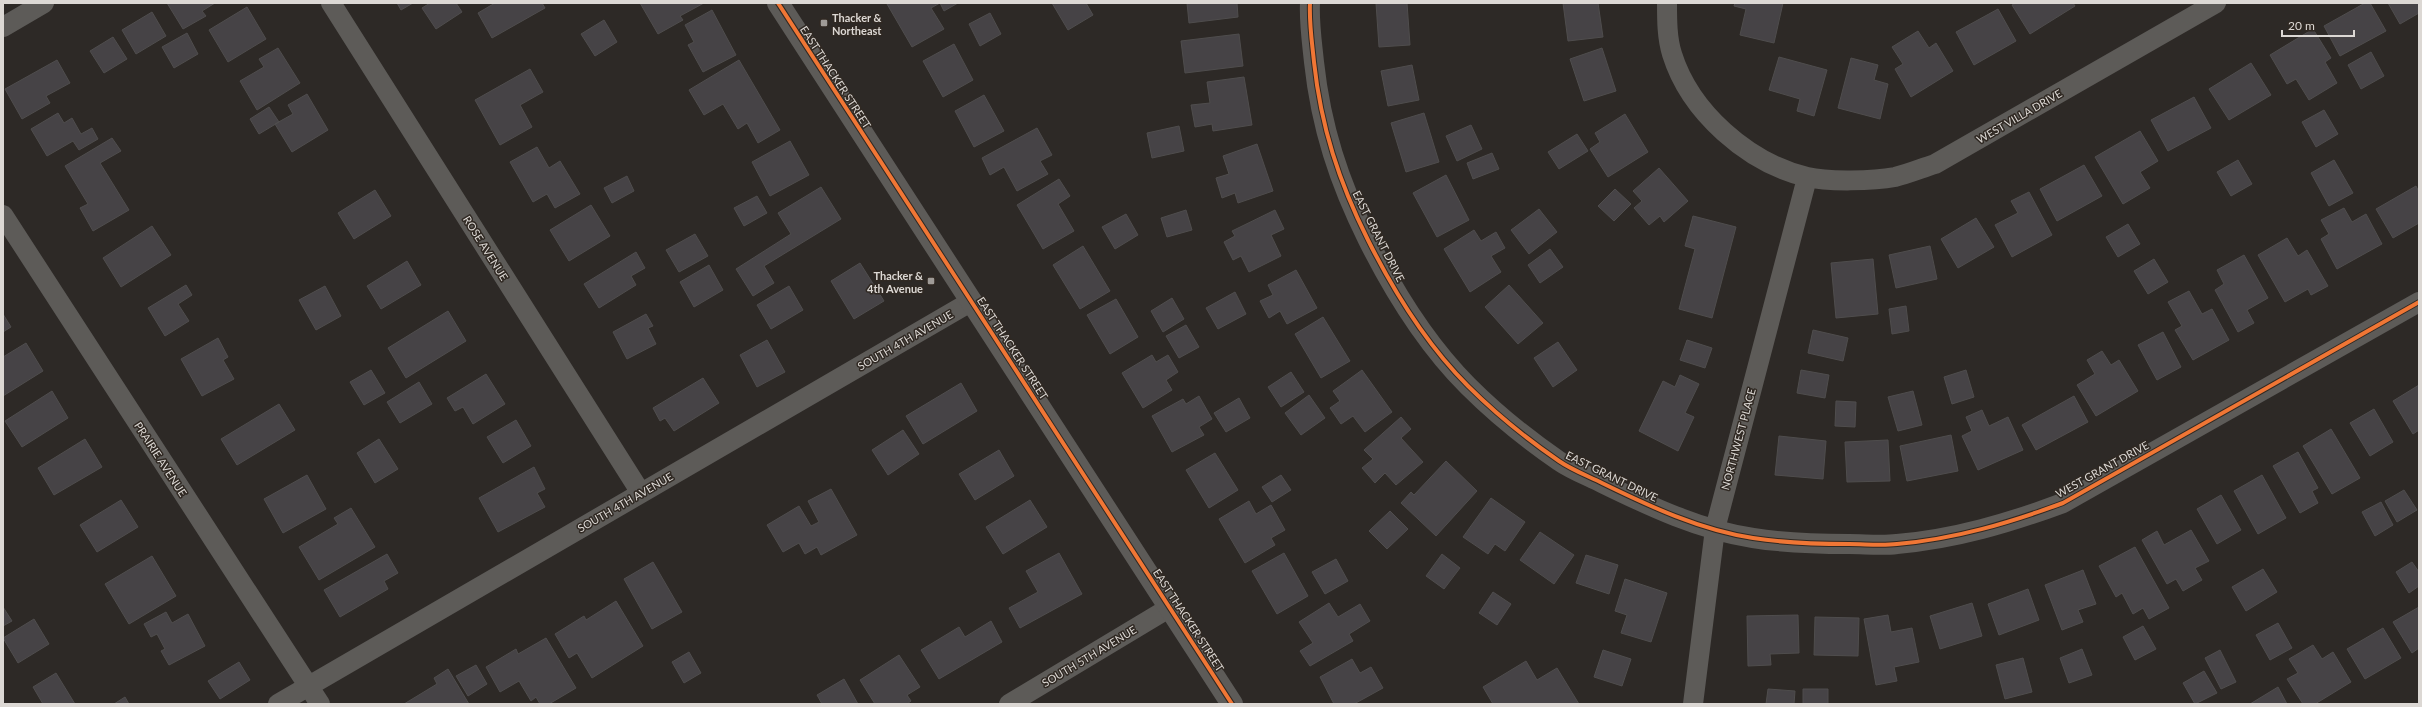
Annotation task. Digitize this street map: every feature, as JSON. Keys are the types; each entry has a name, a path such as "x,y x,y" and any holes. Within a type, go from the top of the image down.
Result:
{"street":[{"path":"3,27 44,3"},
{"name":"ROSE AVENUE","path":"331,3 642,493"},
{"name":"EAST THACKER STREET","path":"778,3 1232,704"},
{"name":"EAST GRANT DRIVE","path":"1310,3 1309,20 1317,95 1332,156 1352,208 1386,276 1425,334 1467,385 1514,427 1561,462 1623,493 1678,516 1715,529"},
{"name":"WEST VILLA DRIVE","path":"1667,3 1667,23 1672,54 1690,95 1722,130 1758,158 1807,178 1852,180 1894,177 1935,164 2216,3"},
{"name":"NORTHWEST PLACE","path":"1692,704 1715,529 1807,178"},
{"name":"PRAIRIE AVENUE","path":"3,215 320,704"},
{"name":"SOUTH 4TH AVENUE","path":"278,704 972,301"},
{"name":"WEST GRANT DRIVE","path":"1715,529 1750,538 1794,543 1896,545 1958,536 2016,520 2063,503 2419,302"},
{"name":"SOUTH 5TH AVENUE","path":"1009,704 1170,608"}],"building":[{"path":"167,3 215,3 202,11 206,16 183,29"},
{"path":"397,3 413,3 401,10"},
{"path":"430,3 456,3 462,12 436,29 422,8"},
{"path":"495,3 542,3 545,8 492,38 478,13"},
{"path":"640,3 704,3 680,16 683,20 658,34"},
{"path":"940,3 931,8 944,29 912,47 887,4"},
{"path":"940,3 958,3 944,11"},
{"path":"1052,3 1086,3 1093,15 1068,30"},
{"path":"1187,3 1237,3 1238,17 1189,23"},
{"path":"1376,3 1407,3 1410,45 1379,47"},
{"path":"1563,3 1598,3 1603,37 1568,41"},
{"path":"1735,3 1783,3 1774,43 1740,35 1746,9 1734,6"},
{"path":"2016,3 2073,3 2075,6 2030,34 2012,5"},
{"path":"2365,3 2370,3 2386,31 2340,56 2324,26"},
{"path":"2388,3 2419,3 2419,13 2400,24"},
{"path":"247,7 266,39 228,62 209,30"},
{"path":"1998,9 2016,41 1974,65 1956,32"},
{"path":"712,10 736,55 703,72 688,45 694,42 685,25"},
{"path":"152,12 166,36 136,54 122,30"},
{"path":"990,13 1001,34 980,46 969,24"},
{"path":"604,20 617,42 595,56 581,34"},
{"path":"2313,29 2331,58 2325,62 2337,83 2309,100 2296,79 2287,84 2270,55"},
{"path":"1918,31 1929,48 1936,43 1953,71 1911,97 1895,69 1903,64 1892,47"},
{"path":"187,33 198,54 174,68 162,47"},
{"path":"1239,34 1243,66 1185,73 1181,41"},
{"path":"113,37 127,59 104,73 90,51"},
{"path":"954,44 973,80 943,97 923,61"},
{"path":"278,48 300,83 257,110 240,81 264,67 259,59"},
{"path":"1602,48 1616,91 1584,101 1570,59"},
{"path":"2371,52 2384,76 2361,89 2348,65"},
{"path":"1779,57 1827,70 1814,116 1797,111 1800,99 1769,90"},
{"path":"1851,58 1878,65 1874,80 1888,84 1880,119 1838,108"},
{"path":"57,60 70,83 46,96 50,103 22,119 5,89"},
{"path":"739,60 780,130 758,143 747,123 738,129 723,104 704,115 689,90"},
{"path":"2251,63 2271,95 2229,120 2209,89"},
{"path":"1412,65 1419,100 1388,106 1381,71"},
{"path":"530,69 543,92 520,105 532,127 500,145 475,100"},
{"path":"1244,77 1252,125 1213,131 1212,124 1195,127 1191,105 1210,103 1207,82"},
{"path":"307,94 328,130 292,152 275,124 293,114 288,105"},
{"path":"984,95 1004,131 974,147 955,111"},
{"path":"2194,97 2211,128 2168,151 2151,120"},
{"path":"269,107 279,122 259,134 250,119"},
{"path":"2324,110 2338,134 2316,147 2302,122"},
{"path":"58,113 64,123 72,118 81,134 92,128 98,139 79,150 73,141 47,156 31,129"},
{"path":"1424,113 1439,162 1406,172 1391,123"},
{"path":"1625,114 1648,152 1608,177 1590,149 1600,142 1595,133"},
{"path":"1471,125 1482,149 1457,161 1446,136"},
{"path":"1179,126 1184,151 1152,158 1147,133"},
{"path":"1037,128 1052,155 1040,161 1048,174 1017,191 1004,167 990,175 982,158"},
{"path":"2140,131 2158,161 2140,172 2150,188 2123,204 2095,157"},
{"path":"1577,134 1588,151 1559,169 1548,152"},
{"path":"112,138 121,151 100,163 129,210 93,231 80,208 88,204 65,166"},
{"path":"790,141 809,175 770,196 752,162"},
{"path":"1257,144 1273,191 1238,203 1235,193 1222,198 1216,178 1229,174 1223,156"},
{"path":"537,147 549,168 560,161 580,194 555,208 547,194 533,202 510,162"},
{"path":"1492,153 1499,169 1473,179 1467,163"},
{"path":"2238,160 2252,184 2231,196 2217,172"},
{"path":"2334,160 2353,193 2329,206 2311,173"},
{"path":"2084,165 2102,196 2057,221 2040,189"},
{"path":"1659,168 1688,201 1664,222 1660,216 1649,225 1634,208 1642,201 1633,191"},
{"path":"1446,175 1469,220 1437,237 1413,193"},
{"path":"627,176 634,191 612,203 604,188"},
{"path":"1059,179 1070,196 1058,204 1074,231 1043,249 1017,205"},
{"path":"2416,186 2419,192 2419,223 2393,238 2376,209"},
{"path":"821,187 841,219 764,266 774,283 753,296 736,269 791,234 778,213"},
{"path":"1615,189 1631,204 1614,221 1598,206"},
{"path":"375,190 391,216 354,239 338,213"},
{"path":"2029,192 2052,235 2012,257 1995,225 2018,213 2011,201"},
{"path":"757,196 767,213 744,226 734,208"},
{"path":"591,205 610,236 569,261 550,230"},
{"path":"2344,208 2352,222 2366,214 2382,244 2337,269 2321,239 2329,234 2321,220"},
{"path":"1539,209 1557,232 1529,254 1511,230"},
{"path":"1186,210 1192,230 1167,237 1161,218"},
{"path":"1275,210 1284,229 1271,235 1281,256 1249,272 1241,256 1233,260 1224,242 1235,236 1232,231"},
{"path":"1126,214 1138,235 1115,249 1102,227"},
{"path":"1693,216 1736,227 1712,318 1679,309 1695,249 1685,246"},
{"path":"1976,218 1994,247 1958,268 1941,239"},
{"path":"2128,224 2140,244 2118,257 2106,237"},
{"path":"152,226 171,255 121,287 103,258"},
{"path":"1474,230 1481,241 1496,232 1505,248 1491,256 1501,272 1470,292 1444,249"},
{"path":"695,234 708,256 679,272 666,250"},
{"path":"2287,238 2298,256 2307,250 2328,286 2311,295 2308,289 2285,302 2258,255"},
{"path":"1083,246 1110,291 1080,309 1053,265"},
{"path":"1930,246 1937,279 1896,288 1889,255"},
{"path":"1550,249 1563,267 1540,283 1528,265"},
{"path":"636,252 645,268 631,276 636,285 599,308 584,284"},
{"path":"2244,255 2268,298 2247,310 2254,323 2238,332 2215,290 2224,284 2217,270"},
{"path":"1873,259 1878,314 1836,318 1831,263"},
{"path":"2154,259 2168,282 2148,294 2134,271"},
{"path":"407,261 421,285 381,309 367,286"},
{"path":"860,263 884,301 854,319 831,281"},
{"path":"709,265 723,290 694,307 680,282"},
{"path":"1296,270 1317,308 1287,324 1280,311 1269,318 1260,301 1273,295 1268,285"},
{"path":"186,285 192,295 178,304 189,321 165,336 148,308"},
{"path":"1509,285 1543,323 1518,344 1485,307"},
{"path":"325,286 341,316 316,330 299,300"},
{"path":"789,286 803,310 771,329 757,305"},
{"path":"2189,291 2202,314 2212,309 2229,340 2193,360 2175,330 2182,326 2168,302"},
{"path":"1235,292 1246,314 1218,329 1206,308"},
{"path":"1172,298 1184,319 1163,332 1151,311"},
{"path":"1116,299 1138,337 1110,354 1087,315"},
{"path":"1906,306 1909,331 1892,334 1889,309"},
{"path":"448,311 466,341 406,378 388,348"},
{"path":"3,314 11,327 3,332"},
{"path":"646,314 653,326 648,328 656,344 627,359 613,332"},
{"path":"1323,317 1350,361 1321,378 1295,334"},
{"path":"1186,325 1199,347 1179,358 1166,336"},
{"path":"1813,330 1848,338 1843,361 1808,353"},
{"path":"2163,332 2181,367 2157,380 2138,345"},
{"path":"218,338 228,357 223,360 234,379 202,396 181,359"},
{"path":"767,340 785,372 757,387 740,355"},
{"path":"1687,340 1712,348 1705,368 1680,360"},
{"path":"1558,342 1577,370 1553,387 1534,358"},
{"path":"26,343 43,371 3,396 3,357"},
{"path":"2102,351 2111,365 2119,360 2138,391 2096,416 2077,385 2095,374 2087,360"},
{"path":"1152,355 1156,362 1168,355 1178,372 1166,380 1172,390 1143,408 1122,373"},
{"path":"371,370 385,393 364,405 350,382"},
{"path":"1362,370 1392,412 1365,432 1353,416 1341,424 1330,408 1340,401 1333,391"},
{"path":"1801,370 1829,375 1825,398 1797,393"},
{"path":"1966,370 1974,397 1952,404 1944,377"},
{"path":"1291,372 1304,392 1281,407 1268,387"},
{"path":"486,374 505,404 473,424 463,407 455,411 447,398"},
{"path":"1680,375 1699,384 1685,413 1694,417 1678,451 1639,431 1663,381 1675,387"},
{"path":"703,378 719,403 674,431 665,418 660,421 653,408"},
{"path":"419,382 432,404 400,423 387,402"},
{"path":"961,383 977,411 923,444 906,416"},
{"path":"2419,385 2419,430 2413,434 2393,401"},
{"path":"52,391 68,418 22,447 5,421"},
{"path":"1913,391 1922,425 1898,431 1888,397"},
{"path":"1309,395 1325,418 1301,435 1285,413"},
{"path":"1199,396 1212,419 1199,427 1204,435 1172,452 1152,416 1183,399 1186,404"},
{"path":"2074,396 2088,422 2036,450 2022,425"},
{"path":"1239,398 1250,418 1226,432 1214,413"},
{"path":"1836,401 1856,402 1855,427 1835,426"},
{"path":"279,404 295,430 237,465 221,439"},
{"path":"2374,409 2393,442 2370,456 2350,423"},
{"path":"1982,410 1989,426 2008,417 2023,450 1978,470 1962,436 1972,431 1966,417"},
{"path":"1401,417 1411,429 1401,438 1423,462 1396,485 1385,473 1375,483 1362,468 1373,459 1364,450"},
{"path":"516,420 531,446 503,463 487,437"},
{"path":"2331,429 2360,478 2332,494 2303,446"},
{"path":"903,430 919,454 888,475 872,450"},
{"path":"1951,435 1958,471 1907,481 1900,446"},
{"path":"1779,436 1826,441 1823,479 1775,475"},
{"path":"85,439 102,467 54,495 38,468"},
{"path":"379,439 398,469 375,483 357,453"},
{"path":"1888,440 1890,481 1847,482 1845,442"},
{"path":"999,450 1014,476 975,500 959,474"},
{"path":"2298,452 2318,488 2312,491 2318,503 2300,513 2273,466"},
{"path":"1215,453 1238,490 1209,508 1186,470"},
{"path":"1446,461 1477,491 1436,536 1401,503 1411,492 1414,495"},
{"path":"534,467 545,489 537,493 545,507 498,532 479,498"},
{"path":"307,475 326,509 283,533 264,499"},
{"path":"1281,475 1291,490 1272,502 1262,487"},
{"path":"2262,475 2286,518 2258,534 2234,491"},
{"path":"831,489 857,535 821,555 817,547 805,554 799,543 783,552 767,525 799,506 811,526 819,522 808,501"},
{"path":"2404,490 2417,510 2397,522 2385,501"},
{"path":"2221,495 2241,530 2217,544 2197,509"},
{"path":"1491,498 1525,522 1505,551 1495,544 1488,554 1463,537"},
{"path":"121,500 138,527 97,552 80,525"},
{"path":"1030,500 1047,527 1003,554 986,527"},
{"path":"1249,501 1256,514 1271,505 1285,530 1271,538 1275,545 1245,563 1219,519"},
{"path":"2381,502 2393,525 2375,536 2362,512"},
{"path":"351,508 375,547 319,580 299,547 338,524 334,518"},
{"path":"1390,511 1408,529 1387,549 1369,531"},
{"path":"2191,530 2209,561 2195,568 2202,580 2183,591 2176,579 2167,584 2142,540 2157,531 2164,545"},
{"path":"1540,532 1574,555 1554,584 1520,560"},
{"path":"2135,547 2169,608 2149,619 2143,608 2133,614 2122,593 2116,597 2099,566"},
{"path":"1059,553 1082,594 1020,628 1009,608 1038,592 1026,571"},
{"path":"1284,553 1308,596 1277,614 1252,571"},
{"path":"387,554 398,573 384,581 388,589 340,617 324,590"},
{"path":"1442,554 1460,568 1444,589 1426,576"},
{"path":"1586,555 1618,565 1609,594 1576,583"},
{"path":"152,556 176,596 129,624 105,584"},
{"path":"1336,559 1348,581 1325,594 1312,572"},
{"path":"653,562 682,612 652,629 624,579"},
{"path":"2412,562 2419,572 2419,586 2409,593 2396,572"},
{"path":"2263,569 2277,592 2246,611 2232,587"},
{"path":"2083,570 2096,604 2078,610 2083,622 2062,630 2045,585"},
{"path":"1625,579 1667,593 1651,642 1621,633 1627,615 1615,611"},
{"path":"2028,589 2039,620 1999,635 1988,604"},
{"path":"1493,592 1511,604 1497,625 1479,613"},
{"path":"616,601 643,646 592,678 577,653 569,658 555,634 584,616 586,620"},
{"path":"1329,603 1338,617 1360,604 1370,621 1349,634 1353,641 1310,666 1300,651 1313,643 1299,622"},
{"path":"1972,603 1982,636 1940,649 1930,616"},
{"path":"3,607 12,621 3,626"},
{"path":"2419,607 2419,648 2412,653 2393,622"},
{"path":"166,612 172,623 188,614 205,646 169,665 161,651 165,649 157,634 151,637 144,624"},
{"path":"1798,615 1799,653 1770,654 1771,665 1748,666 1747,616"},
{"path":"1888,615 1891,632 1912,628 1919,662 1894,667 1897,681 1876,685 1864,619"},
{"path":"1815,617 1859,618 1858,656 1814,655"},
{"path":"34,619 49,644 18,663 3,638"},
{"path":"991,621 1002,642 939,679 921,650 959,627 965,637"},
{"path":"2278,623 2292,648 2270,660 2256,635"},
{"path":"2143,626 2156,649 2135,660 2123,637"},
{"path":"2383,628 2401,658 2365,679 2347,649"},
{"path":"546,638 576,688 549,704 540,704 536,697 531,701 519,681 500,692 486,667 516,649 518,654"},
{"path":"2313,645 2322,659 2333,652 2351,682 2315,704 2303,704 2287,679 2298,673 2289,659"},
{"path":"2082,649 2092,675 2069,683 2060,658"},
{"path":"1603,650 1631,659 1622,686 1594,677"},
{"path":"2220,650 2236,682 2221,689 2205,658"},
{"path":"689,652 701,673 684,683 672,662"},
{"path":"899,655 920,687 907,695 911,701 907,704 875,704 860,680"},
{"path":"2023,658 2032,692 2005,699 1996,665"},
{"path":"1352,659 1360,673 1371,667 1383,688 1354,704 1334,704 1320,677"},
{"path":"1526,661 1537,680 1557,668 1579,704 1493,704 1483,687"},
{"path":"239,662 250,680 220,699 208,681"},
{"path":"476,665 487,684 468,696 456,676"},
{"path":"448,669 469,704 404,704 437,684 434,678"},
{"path":"2204,671 2217,693 2195,704 2183,683"},
{"path":"56,673 75,704 43,704 33,687"},
{"path":"844,679 858,704 822,704 817,695"},
{"path":"2278,687 2287,704 2250,704"},
{"path":"1768,689 1795,691 1794,704 1766,704"},
{"path":"1803,689 1828,689 1828,704 1803,704"},
{"path":"125,697 129,704 114,704"}],"cycle path":[{"path":"778,3 1232,704"},
{"path":"1310,3 1314,62 1321,109 1340,175 1348,197 1378,260 1400,298 1425,335 1468,386 1500,416 1547,453 1580,473 1638,500 1675,516 1714,529 1753,538 1777,541 1885,545 1919,542 1961,534 2022,517 2063,503 2419,302"}],"place":[{"name":"Thacker & Northeast","path":"824,23"},
{"name":"Thacker & 4th Avenue","path":"931,281"}]}
